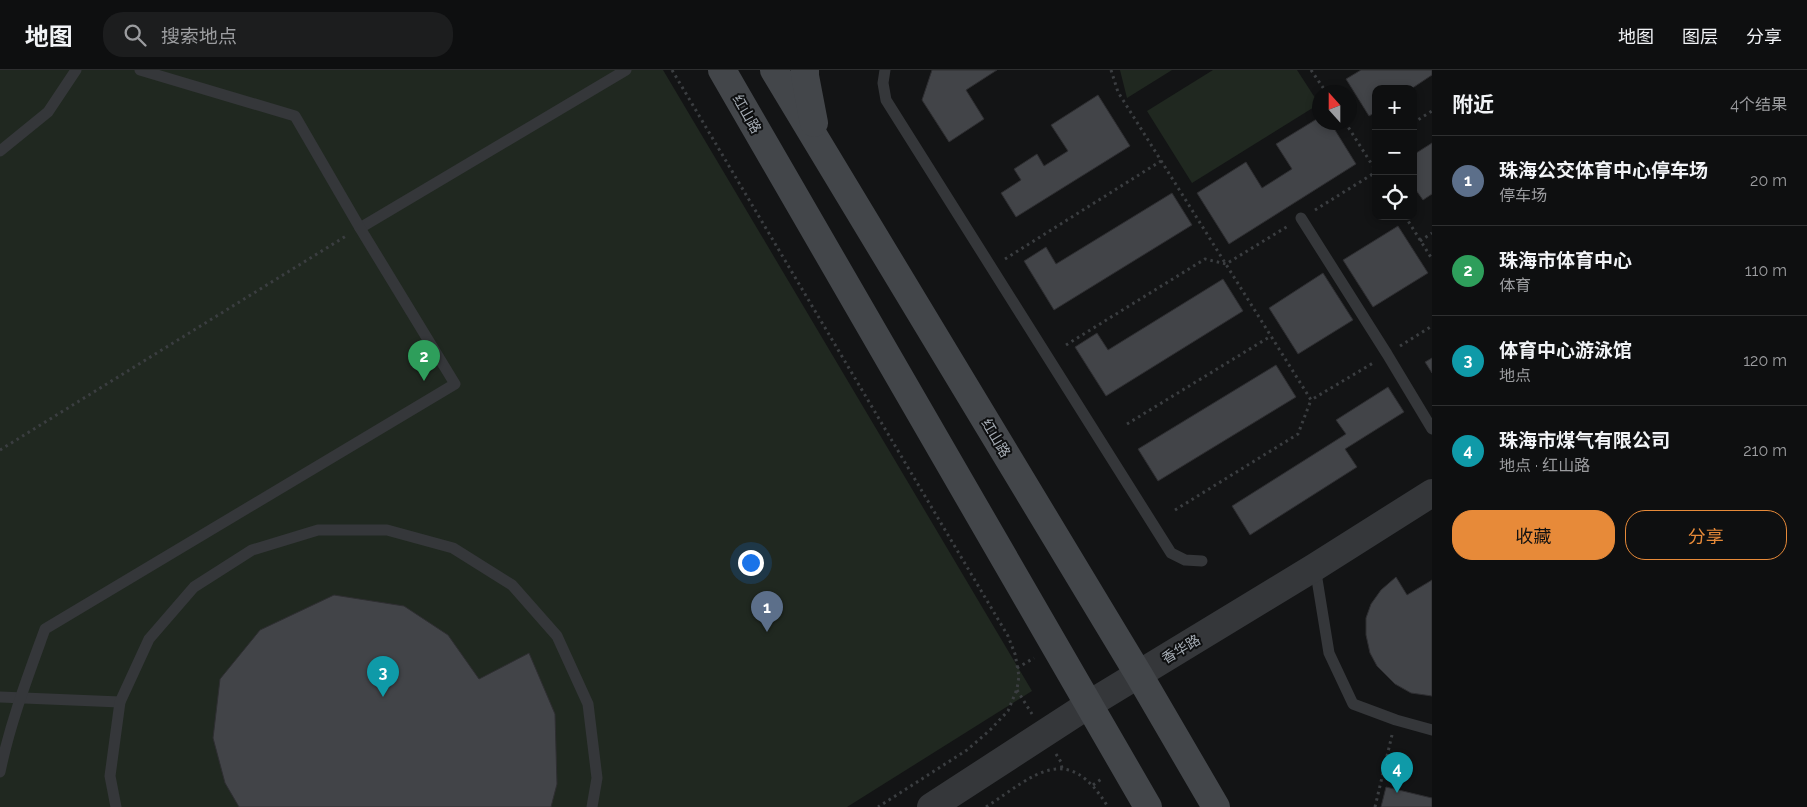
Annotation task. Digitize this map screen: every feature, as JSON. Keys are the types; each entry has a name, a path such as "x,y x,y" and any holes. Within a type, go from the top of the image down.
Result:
{"main road":[{"name":"红山路","path":"722,70 1148,807"},
{"name":"红山路","path":"774,70 1139,675 1216,807"},
{"path":"805,70 819,144"}],"street":[{"name":"香华路","path":"931,807 1088,705 1315,567 1432,493"}],"lane":[{"path":"0,151 48,112 76,70"},
{"path":"0,772 4,750 20,697 45,629 455,384 360,228 295,116 140,70"},
{"path":"360,228 626,70"},
{"path":"885,70 883,83 886,100 1171,553 1185,560 1202,562"},
{"path":"1301,218 1388,354 1432,430"},
{"path":"116,807 110,776 120,702 149,639 194,588 252,550 318,530 387,530 453,548 512,585 557,636 588,704 597,778 592,807"},
{"path":"1315,567 1329,653 1353,704 1396,720 1432,730"},
{"path":"0,697 120,702"}],"path":[{"path":"672,70 1008,636 1015,654 1019,676 1017,689 1008,711 967,750 878,807"},
{"path":"1111,70 1118,92 1311,400"},
{"path":"1312,70 1322,85"},
{"path":"1417,120 1432,111"},
{"path":"1350,130 1372,166"},
{"path":"991,268 1161,161"},
{"path":"1066,345 1205,259 1226,264 1372,174"},
{"path":"1407,220 1432,259"},
{"path":"0,450 360,228"},
{"path":"1420,241 1432,233"},
{"path":"1175,510 1298,434 1311,400 1432,326"},
{"path":"1127,424 1271,336"},
{"path":"1375,807 1396,720"},
{"path":"986,807 1036,775 1048,770 1062,769 1072,770 1086,778 1108,807"}],"shaded area":[{"path":"0,70 663,70 1032,691 847,807 0,807"},
{"path":"1120,70 1172,70 1127,98"},
{"path":"1213,70 1297,70 1312,93 1312,108 1192,183 1147,111"}],"building":[{"path":"932,70 997,70 966,90 984,119 949,142 922,100"},
{"path":"1361,70 1432,70 1432,75 1417,85 1372,85 1372,114 1369,116 1357,97 1357,85 1350,85 1346,79"},
{"path":"1098,95 1130,146 1016,217 1001,193 1021,180 1014,169 1037,154 1044,166 1068,151 1051,125"},
{"path":"1312,122 1312,130 1335,130 1356,164 1229,244 1197,193 1246,162 1262,188 1292,169 1276,144"},
{"path":"1432,143 1432,194 1423,200 1417,192 1417,152"},
{"path":"1172,193 1192,225 1054,310 1024,261 1046,247 1056,264"},
{"path":"1398,226 1428,273 1373,307 1343,260"},
{"path":"1323,273 1353,320 1298,354 1269,308"},
{"path":"1223,279 1243,311 1106,396 1075,347 1097,333 1108,350"},
{"path":"1432,358 1432,373 1425,362"},
{"path":"1276,365 1296,397 1158,481 1138,449"},
{"path":"1388,387 1404,412 1345,449 1357,467 1250,535 1232,506 1346,434 1336,420"},
{"path":"1396,577 1407,595 1432,580 1432,696 1411,693 1395,684 1377,666 1370,653 1366,635 1366,618 1371,604 1381,590"},
{"path":"334,595 404,606 448,635 479,679 529,653 555,714 557,784 551,807 239,807 225,783 213,738 220,679 260,630"},
{"path":"1386,787 1432,798 1432,807 1381,807"}],"place":[{"name":"珠海市体育中心","path":"424,381"},
{"name":"珠海公交体育中心停车场","path":"767,632"},
{"name":"体育中心游泳馆","path":"383,697"},
{"name":"珠海市煤气有限公司","path":"1397,793"}]}
